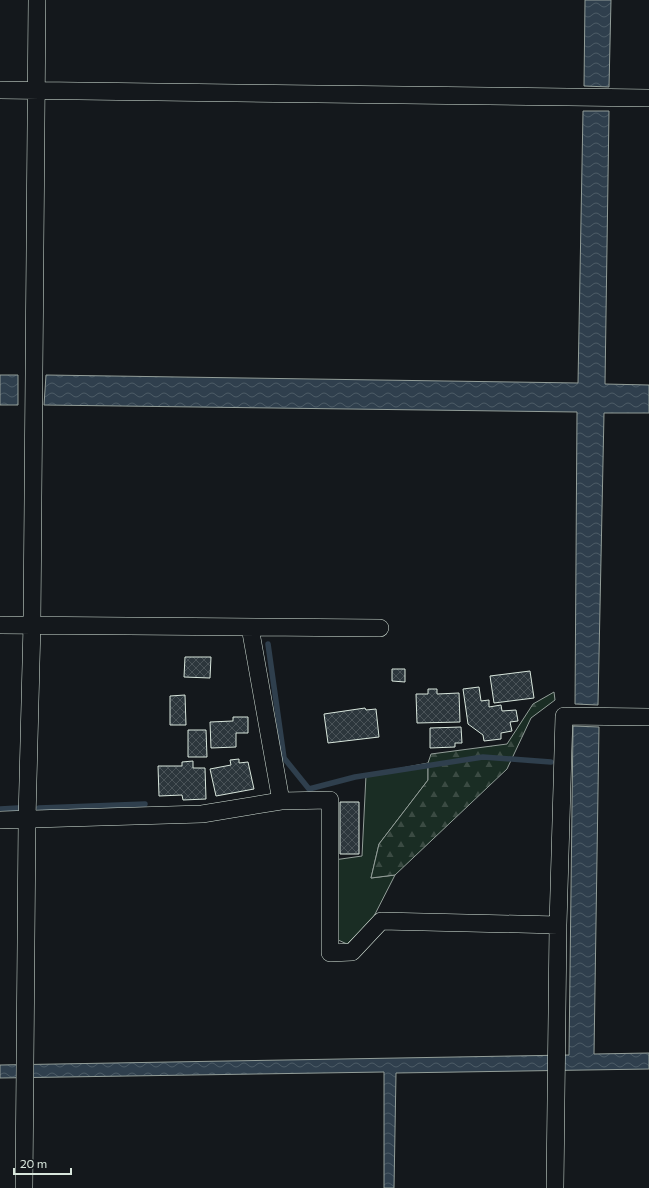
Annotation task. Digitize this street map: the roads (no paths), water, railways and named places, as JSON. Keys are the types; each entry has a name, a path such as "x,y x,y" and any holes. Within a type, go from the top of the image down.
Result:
{"street":[{"path":"24,1188 27,820 32,624 37,0"},
{"path":"0,90 649,98"},
{"path":"0,625 32,624 380,628"},
{"path":"250,627 281,801"},
{"path":"555,1188 558,925 564,716 649,717"},
{"path":"0,820 202,814 281,801 330,800 330,953 352,952 381,921 558,925"}],"water":[{"path":"585,0 611,0 609,87 584,86"},
{"path":"583,111 609,111 605,384 649,385 649,413 604,413 598,705 575,704 577,412 44,405 46,375 578,383"},
{"path":"0,375 18,375 18,405 0,405"},
{"path":"573,726 599,727 594,1054 649,1053 649,1069 396,1073 394,1188 384,1188 384,1072 0,1078 0,1065 569,1055"}],"waterway":[{"path":"268,644 284,758 309,789 355,777 483,757 551,762"},
{"path":"39,808 145,804"},
{"path":"0,809 18,808"}]}
